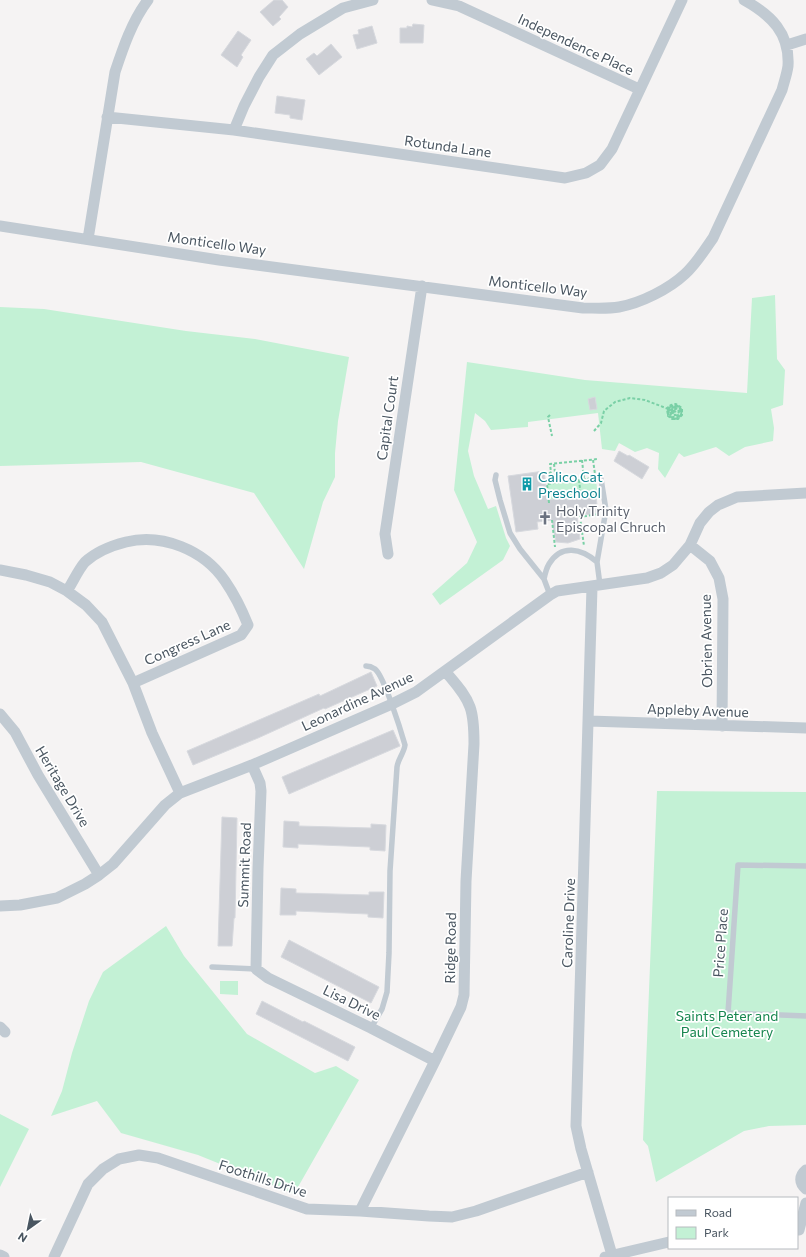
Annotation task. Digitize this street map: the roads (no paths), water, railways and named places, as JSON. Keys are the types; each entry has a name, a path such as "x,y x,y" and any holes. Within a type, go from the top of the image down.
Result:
{"street":[{"path":"88,238 115,72 123,48 141,9 148,0"},
{"path":"234,130 259,77 273,55 300,34 343,8 373,0"},
{"name":"Independence Place","path":"432,0 459,6 639,89"},
{"name":"Rotunda Lane","path":"107,117 234,130 565,178 586,173 600,165 612,149 682,0"},
{"name":"Monticello Way","path":"0,226 88,238 219,260 583,308 620,307 642,300 663,290 684,275 700,258 713,238 782,90 788,66 787,45 776,24 760,9 744,0"},
{"path":"787,45 806,39"},
{"name":"Capital Court","path":"388,554 385,534 422,286"},
{"name":"Leonardine Avenue","path":"0,906 20,905 57,898 99,875 113,864 164,805 180,793 252,764 392,704 416,692 550,595 562,590 647,578 661,573 673,565 690,545 700,523 709,512 718,505 737,497 806,492"},
{"name":"Congress Lane","path":"67,591 85,563 106,547 137,540 160,541 185,548 206,561 225,581 248,625 241,635 133,683"},
{"name":"Obrien Avenue","path":"690,545 710,561 719,578 723,599 722,726"},
{"path":"0,570 26,575 50,582 67,591 86,605 102,622 133,683 152,733 180,793"},
{"name":"Caroline Drive","path":"596,586 589,721 576,1126 580,1149 588,1172 609,1256"},
{"name":"Ridge Road","path":"360,1211 461,1007 464,995 466,881 474,724 470,707 459,687 446,671"},
{"name":"Heritage Drive","path":"0,714 15,732 38,775 99,875"},
{"name":"Appleby Avenue","path":"589,721 806,728"},
{"name":"Summit Road","path":"252,764 260,783 261,790 256,969"},
{"name":"Lisa Drive","path":"256,969 268,978 435,1061"},
{"name":"Foothills Drive","path":"54,1257 88,1184 102,1169 119,1159 139,1155 158,1158 307,1209 452,1217 476,1211 588,1172"},
{"path":"806,1170 801,1177 802,1186 806,1189"},
{"path":"801,1231 806,1203"},
{"path":"609,1256 668,1242"},
{"path":"0,1255 4,1257"}],"lane":[{"path":"496,475 495,480 510,533 520,549 544,579 550,595"},
{"path":"596,586 597,562 606,510 597,480"},
{"path":"544,579 549,563 561,552 574,550 585,553 597,562"},
{"path":"366,666 373,667 378,672 392,704 405,745 397,767 390,871 387,992 382,1009 371,1028"},
{"name":"Price Place","path":"806,866 738,865 728,1013 806,1016"},
{"path":"212,967 256,969"}],"place":[{"name":"Calico Cat Preschool","path":"527,484"},
{"name":"Holy Trinity Episcopal Chruch","path":"545,518"}],"park label":[{"name":"Saints Peter and Paul Cemetery","path":"727,1024"}]}
